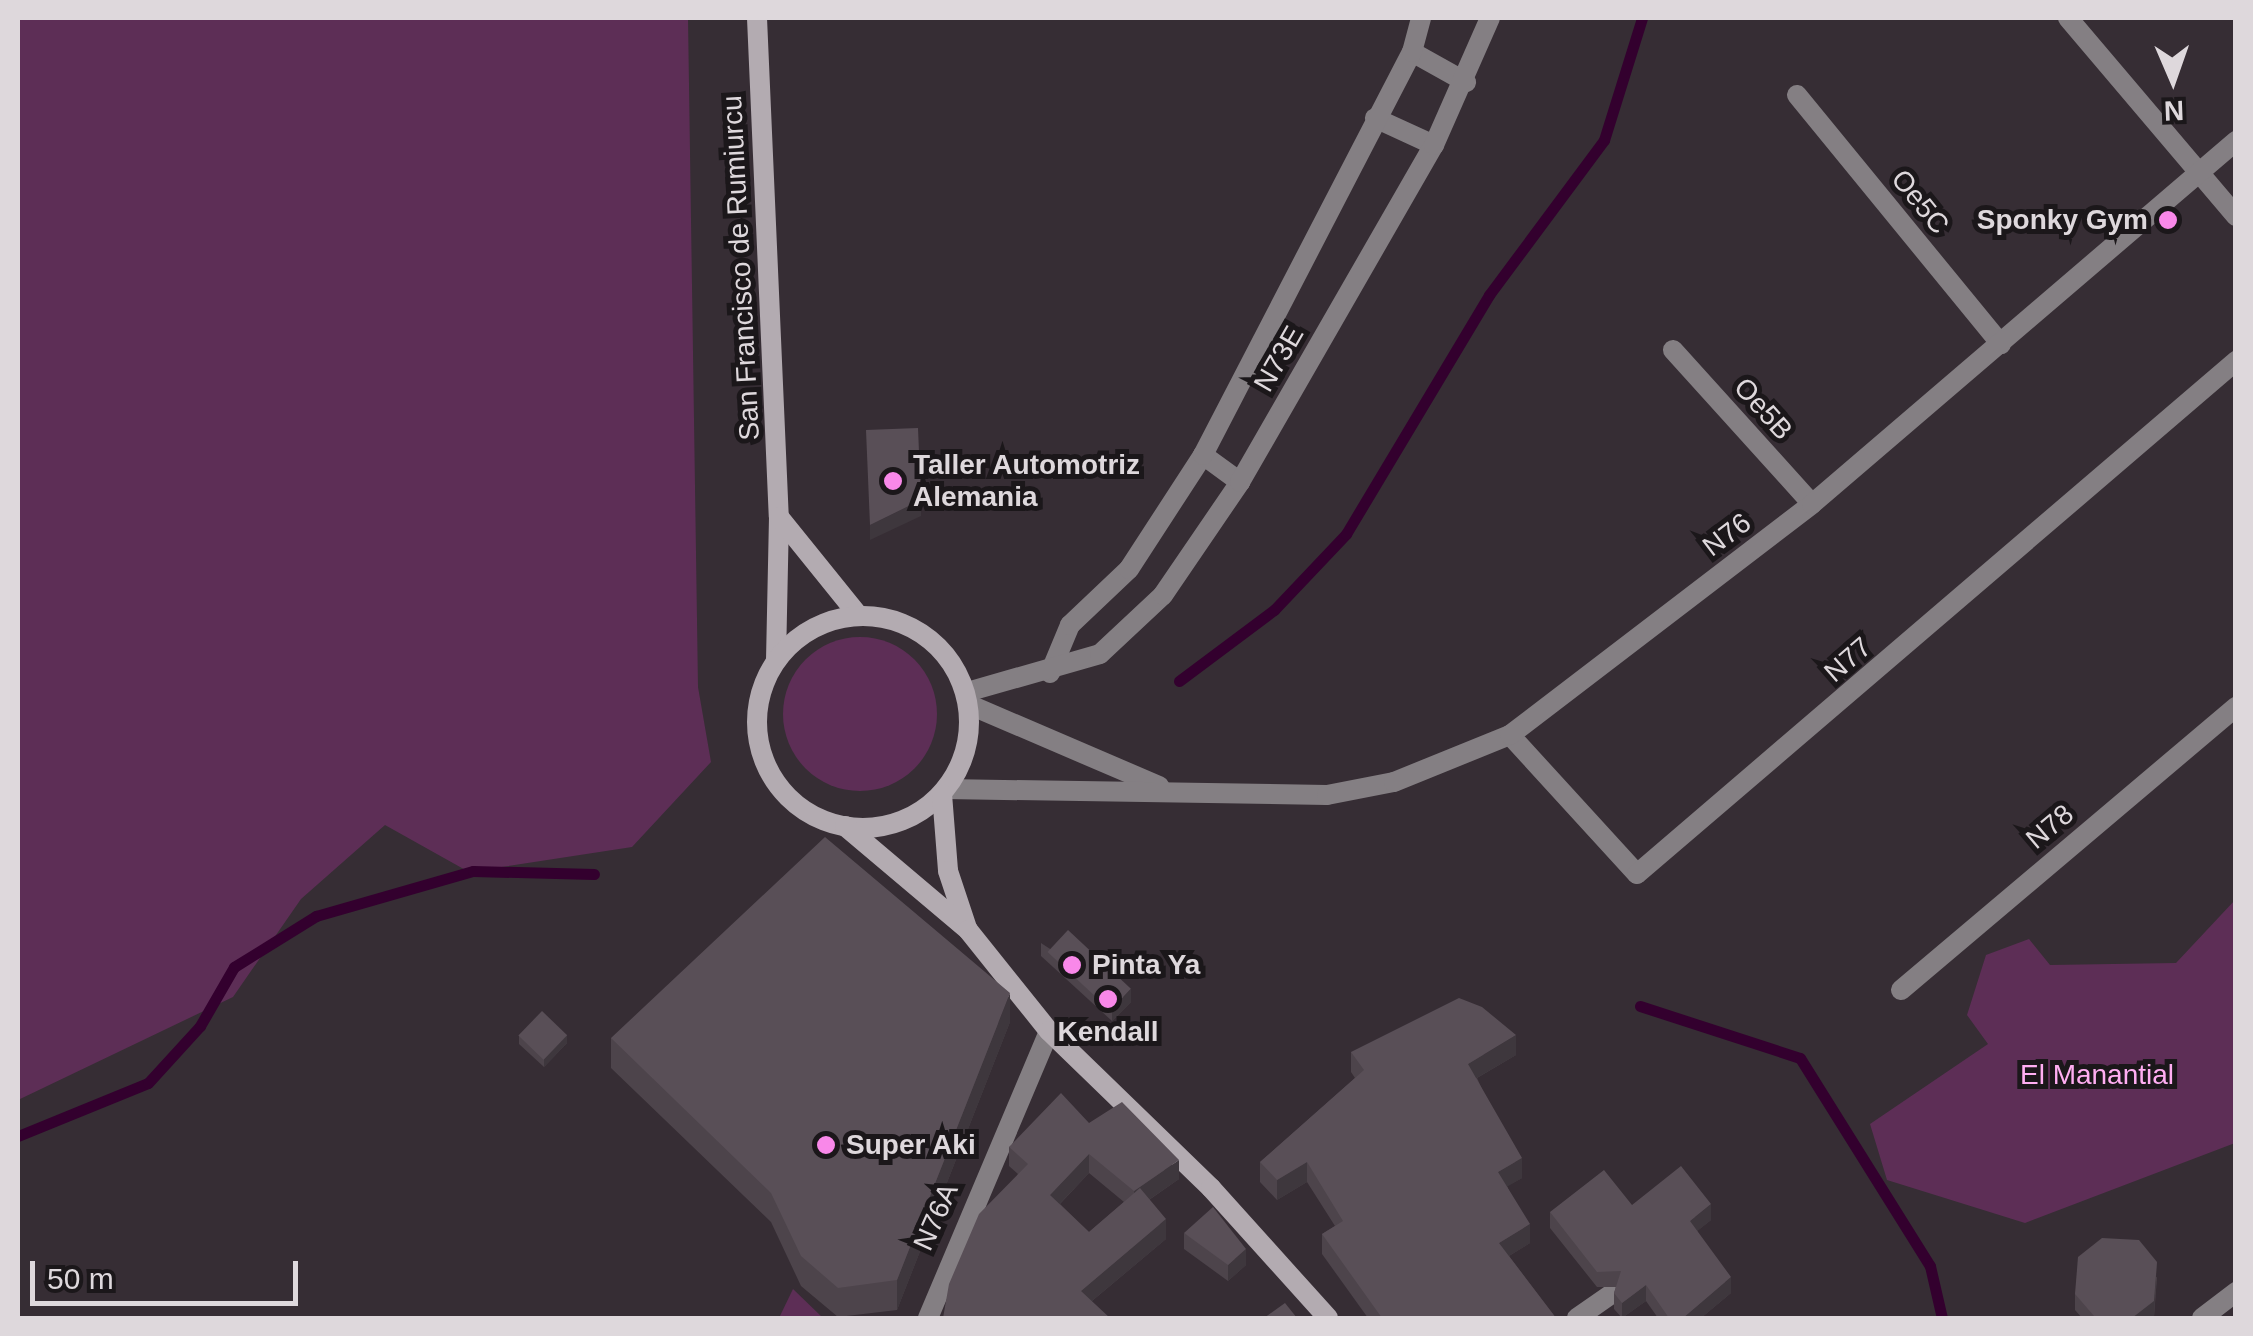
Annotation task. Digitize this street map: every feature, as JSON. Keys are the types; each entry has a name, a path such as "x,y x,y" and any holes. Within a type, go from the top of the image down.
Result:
{"main road":[{"name":"San Francisco de Rumiurcu","path":"757,18 779,517 776,660"},
{"path":"779,517 858,615"},
{"path":"968,930 948,870 944,792 967,750 968,698 931,641 905,623 858,615 812,628 776,660 762,688 761,752 799,806 845,826 968,930 1049,1031 1211,1188 1328,1318"},
{"path":"845,826 880,827 944,792"}],"street":[{"name":"N73E","path":"1050,673 1070,624 1129,569 1203,455 1412,52 1421,18"},
{"name":"N73E","path":"968,698 1050,673 1135,628 1240,482 1434,145 1466,82 1490,18"},
{"path":"2068,18 2236,216"},
{"path":"1412,52 1466,82"},
{"name":"Oe5C","path":"1797,94 2001,344"},
{"path":"1376,118 1434,145"},
{"name":"N76","path":"944,792 1327,794 1394,782 1510,735 1812,504 2236,141"},
{"name":"Oe5B","path":"1673,350 1812,504"},
{"name":"N77","path":"1510,735 1637,874 2236,361"},
{"path":"1203,455 1240,482"},
{"name":"N76","path":"968,698 1170,791"},
{"name":"N78","path":"1901,990 2236,707"},
{"name":"N76A","path":"928,1318 1049,1031"},
{"path":"2202,1318 2236,1292"},
{"path":"1577,1318 1610,1295"}],"green space":[{"path":"18,18 688,18 698,687 711,762 632,847 469,872 385,825 301,899 233,997 18,1100"},
{"path":"860,637 889,643 914,660 931,685 937,714 931,743 914,768 889,785 860,791 831,785 806,768 789,743 783,714 789,685 806,660 831,643"},
{"name":"El Manantial","path":"2235,900 2235,1143 2025,1223 1887,1180 1870,1124 1988,1044 1967,1015 1986,955 2029,939 2050,965 2176,963"},
{"path":"793,1289 823,1318 779,1318"}],"building":[{"name":"Taller Automotriz Alemania","path":"918,428 921,500 870,525 866,430"},
{"name":"Super Aki","path":"825,837 1010,993 897,1280 838,1288 801,1256 771,1193 611,1038"},
{"path":"1068,930 1131,989 1110,1011 1048,952"},
{"path":"1459,998 1482,1007 1516,1035 1468,1064 1522,1158 1498,1172 1530,1224 1499,1243 1556,1318 1382,1318 1322,1234 1343,1221 1307,1162 1277,1180 1260,1162 1364,1070 1351,1052"},
{"path":"542,1011 567,1035 544,1060 518,1035"},
{"path":"1061,1093 1089,1123 1122,1102 1179,1160 1134,1191 1089,1154 1050,1195 1089,1232 1140,1188 1166,1219 1081,1291 1110,1318 943,1318 949,1284 979,1214 1028,1164 1009,1147"},
{"path":"1681,1166 1711,1204 1690,1221 1731,1277 1683,1318 1669,1318 1646,1285 1622,1303 1614,1293 1621,1271 1597,1272 1550,1212 1604,1170 1632,1205"},
{"path":"1213,1207 1246,1249 1228,1265 1184,1233"},
{"path":"2102,1238 2139,1240 2157,1262 2154,1301 2132,1318 2094,1316 2075,1294 2078,1257"},
{"path":"1285,1303 1297,1318 1264,1318"}],"waterway":[{"path":"1179,681 1274,610 1346,534 1489,295 1604,140 1642,18"},
{"path":"18,1136 148,1083 200,1026 234,967 316,916 473,871 594,874"},
{"path":"1640,1006 1800,1058 1930,1266 1942,1318"}],"place":[{"name":"Sponky Gym","path":"2168,220"},
{"name":"Taller Automotriz Alemania","path":"893,481"},
{"name":"Pinta Ya","path":"1072,965"},
{"name":"Kendall","path":"1108,999"},
{"name":"Super Aki","path":"826,1145"}]}
